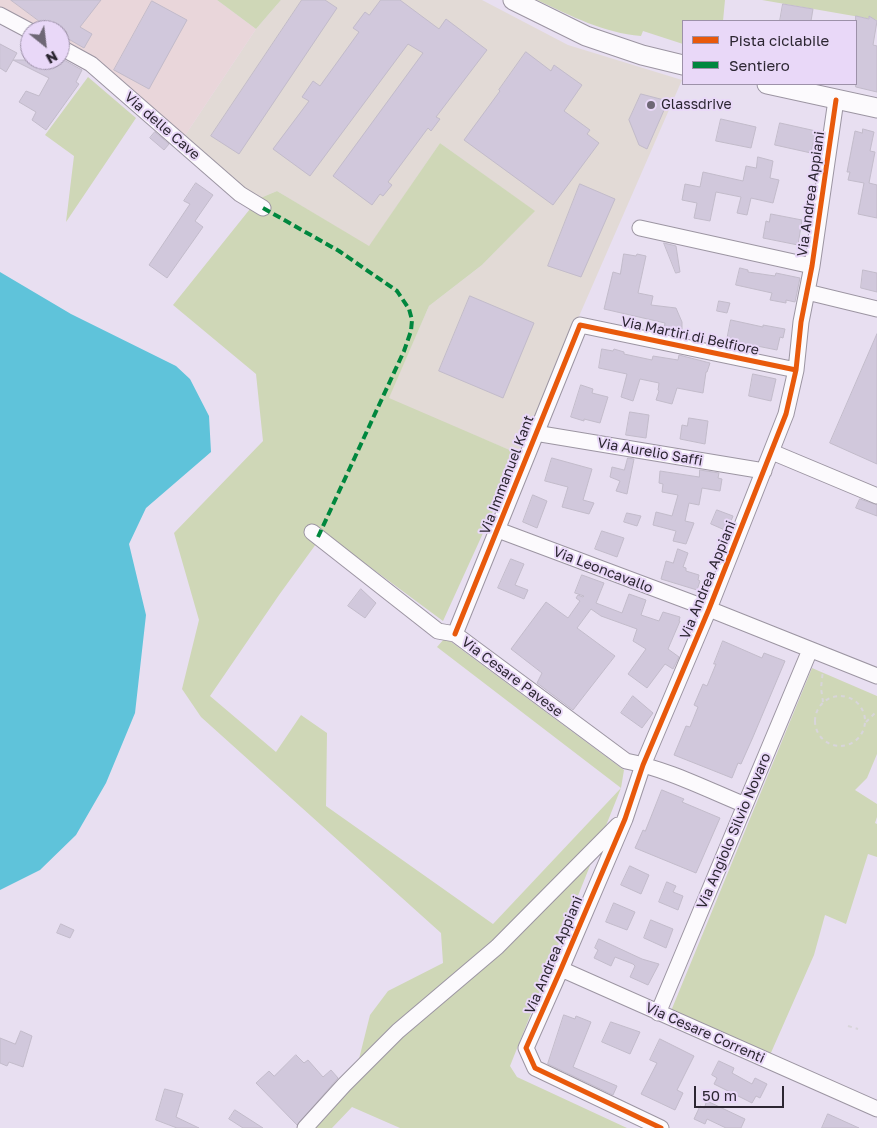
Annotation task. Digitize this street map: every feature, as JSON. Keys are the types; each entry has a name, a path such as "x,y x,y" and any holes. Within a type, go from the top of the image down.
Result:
{"main road":[{"path":"513,0 586,36 642,55 682,64"},
{"path":"771,85 877,108"}],"street":[{"path":"0,15 20,26"},
{"name":"Via delle Cave","path":"70,52 91,64 240,194 263,208"},
{"name":"Via Andrea Appiani","path":"635,1122 535,1068 526,1048 625,819 644,765 709,610 786,414 796,370 801,322 812,266 836,100"},
{"path":"640,228 812,266"},
{"path":"807,292 877,309"},
{"name":"Via Martiri di Belfiore","path":"580,325 796,370"},
{"name":"Via Immanuel Kant","path":"454,634 580,325"},
{"name":"Via Aurelio Saffi","path":"535,433 764,471"},
{"path":"772,452 877,496"},
{"name":"Via Leoncavallo","path":"498,530 877,676"},
{"name":"Via Cesare Pavese","path":"312,532 438,631 454,634 626,761 644,765 745,805"},
{"name":"Via Angiolo Silvio Novaro","path":"658,1013 810,650"},
{"path":"305,1128 344,1085 398,1031 497,947 625,819"},
{"name":"Via Cesare Correnti","path":"561,969 877,1109"},
{"path":"635,1122 661,1128"}],"path":[{"path":"822,702 822,673 829,658"},
{"path":"841,695 859,703 864,711 866,722 864,731 858,740 850,745 840,747 830,745 822,739 816,730 814,721 816,711 822,702 832,696 841,695"},
{"path":"866,722 877,711"},
{"path":"848,1026 858,1029"}],"shaded area":[{"path":"0,0 217,0 256,29 184,137 70,49 70,20 20,20 0,9"},
{"path":"281,0 482,0 568,45 682,80 519,454 388,399 429,306 482,265 534,211 440,143 369,247 277,191 258,199 184,137 256,29"}],"green space":[{"path":"217,0 281,0 256,29"},
{"path":"537,0 725,0 723,20 682,20 682,44 643,31 641,36 601,28"},
{"path":"762,0 877,0 877,20"},
{"path":"88,77 136,118 66,222 74,156 45,135"},
{"path":"440,143 535,211 482,265 429,306 389,398 519,454 443,621 324,533 210,696 276,752 301,715 327,733 326,806 493,924 621,788 510,1066 517,1077 627,1128 400,1128 352,1107 332,1128 309,1128 357,1067 370,1015 388,991 443,963 441,933 201,717 182,689 199,620 174,533 263,441 256,374 173,305 258,199 277,191 369,246"},
{"path":"444,639 450,641 624,770 621,788 437,647"},
{"path":"812,668 877,696 877,754 867,778 855,790 877,804 875,823 877,824 877,857 868,854 846,924 825,915 814,955 770,1055 671,1011"}],"water":[{"path":"0,272 71,314 176,366 190,379 209,416 211,452 146,508 129,544 146,615 135,713 106,783 76,835 40,870 0,890"}],"building":[{"path":"11,0 101,0 80,27 92,34 84,48 70,40 70,20 38,20"},
{"path":"302,0 325,0 337,8 239,154 211,136"},
{"path":"381,0 400,0 439,29 446,19 487,50 436,117 440,119 431,131 428,128 388,182 392,185 383,196 380,194 372,205 333,176 423,53 408,44 310,176 273,149 309,101 302,97 313,81 320,86 359,32 353,28 365,12 369,15"},
{"path":"152,1 187,20 149,89 114,70"},
{"path":"783,4 813,9 811,20 780,20"},
{"path":"856,16 869,19 869,16 877,21 873,45 877,46 877,92 856,87"},
{"path":"0,44 17,53 6,72 0,68"},
{"path":"526,52 551,71 554,65 582,85 564,111 590,130 587,134 599,143 553,205 464,140"},
{"path":"70,63 82,70 76,82 79,84 46,130 32,120 36,112 19,102 26,91 39,96 49,78 33,70 70,70"},
{"path":"641,94 668,101 647,149 639,145 629,120"},
{"path":"721,119 756,127 751,148 716,141"},
{"path":"780,123 816,131 811,153 775,145"},
{"path":"863,129 874,132 870,151 875,152 869,183 877,185 877,218 858,214 864,183 848,180 850,172 847,172 855,131 862,133"},
{"path":"155,132 169,144 164,150 150,138"},
{"path":"758,157 773,161 770,178 779,180 773,203 751,198 747,215 737,213 741,197 716,192 710,221 694,218 697,203 682,200 685,184 700,187 703,172 743,181 746,166 756,168"},
{"path":"196,183 213,195 195,221 203,227 167,278 149,265 190,204 184,201"},
{"path":"580,184 615,199 581,277 548,266"},
{"path":"771,214 802,220 798,245 763,238 766,221 769,222"},
{"path":"664,243 676,246 680,272 676,273"},
{"path":"624,254 646,256 638,293 653,296 651,305 676,308 682,322 682,332 664,329 665,323 604,309 613,272 620,274"},
{"path":"740,268 748,270 748,272 775,276 776,273 800,278 795,302 786,300 786,303 770,300 772,293 736,285"},
{"path":"863,270 877,273 877,292 861,288"},
{"path":"470,296 534,323 503,398 439,371"},
{"path":"719,301 730,303 727,313 717,311"},
{"path":"731,320 763,327 763,325 785,329 783,338 780,337 777,350 727,340"},
{"path":"877,334 877,464 830,443"},
{"path":"602,349 613,351 614,349 624,352 624,354 652,360 653,356 678,360 679,355 710,363 706,372 703,393 677,388 672,404 656,400 659,383 640,379 633,401 621,397 627,374 599,368"},
{"path":"753,374 776,379 771,401 749,396"},
{"path":"581,385 593,389 592,393 608,397 600,423 571,417"},
{"path":"630,412 649,415 646,438 626,435"},
{"path":"689,418 708,421 705,444 680,439 682,425 687,426"},
{"path":"552,458 592,469 583,500 594,503 589,514 562,507 568,487 545,481"},
{"path":"628,458 634,459 627,494 616,491 620,481 610,477 612,467 624,470"},
{"path":"700,470 719,473 718,478 722,479 720,491 702,488 699,505 689,503 685,521 694,523 686,544 673,541 676,531 653,525 656,512 672,516 678,495 662,492 663,484 659,483 660,471 699,477"},
{"path":"533,495 547,501 537,528 523,522"},
{"path":"860,499 877,505 877,516 856,508"},
{"path":"717,510 733,516 727,531 711,524"},
{"path":"627,513 641,516 637,526 624,522"},
{"path":"602,531 624,538 617,557 595,549"},
{"path":"678,549 688,553 683,567 686,568 686,571 699,575 698,580 700,581 697,590 661,579 666,561 673,563"},
{"path":"511,559 524,564 515,585 528,590 524,599 498,588"},
{"path":"582,575 604,583 596,603 622,613 629,594 646,600 641,615 659,621 663,612 680,617 668,649 679,657 673,669 665,664 647,688 628,674 646,649 633,641 637,629 601,616 591,609 577,628 615,656 573,710 537,683 542,673 511,649 546,602 568,618 580,601 576,598 578,595 584,596 575,593"},
{"path":"361,589 376,603 365,618 348,606"},
{"path":"723,641 762,658 764,653 785,661 741,764 738,763 732,778 674,755 686,726 690,727 698,707 694,705 703,684 707,686"},
{"path":"633,696 653,713 642,728 621,713"},
{"path":"662,790 684,799 682,802 720,818 696,873 635,848 643,830 645,831"},
{"path":"630,866 649,875 641,894 621,885"},
{"path":"667,882 676,886 673,892 683,896 678,910 659,902"},
{"path":"614,903 635,912 627,930 606,922"},
{"path":"651,920 673,929 666,948 644,938"},
{"path":"61,924 74,930 70,938 57,933"},
{"path":"599,939 642,959 659,964 648,985 630,977 635,966 633,964 615,957 611,966 594,958 598,950 595,948"},
{"path":"564,1015 575,1019 576,1016 591,1022 573,1067 617,1086 613,1095 548,1064"},
{"path":"611,1022 640,1032 630,1054 602,1042"},
{"path":"21,1031 32,1036 23,1067 9,1062 7,1066 0,1063 0,1038 15,1044"},
{"path":"660,1039 694,1056 677,1090 683,1093 675,1110 641,1094 657,1063 650,1060"},
{"path":"296,1055 304,1063 308,1060 323,1077 331,1070 338,1078 297,1125 256,1083 269,1071 274,1076"},
{"path":"719,1061 734,1068 732,1073 752,1084 755,1078 767,1084 760,1098 756,1096 752,1103 714,1084 717,1078 712,1075"},
{"path":"165,1089 183,1094 176,1117 199,1128 177,1128 156,1120"},
{"path":"707,1101 745,1119 741,1128 726,1128 707,1119 705,1124 694,1119 700,1106 704,1108"},
{"path":"235,1110 263,1128 243,1128 229,1119"},
{"path":"828,1114 859,1128 822,1128"}],"marked path":[{"path":"263,208 339,251 397,291 409,309 412,320 411,331 404,351 318,537"}],"cycle path":[{"path":"661,1128 535,1068 526,1048 625,819 643,765 709,609 786,414 796,370 801,322 812,266 836,100"},
{"path":"455,634 580,325 796,370"}],"place":[{"name":"Glassdrive","path":"651,105"}]}
